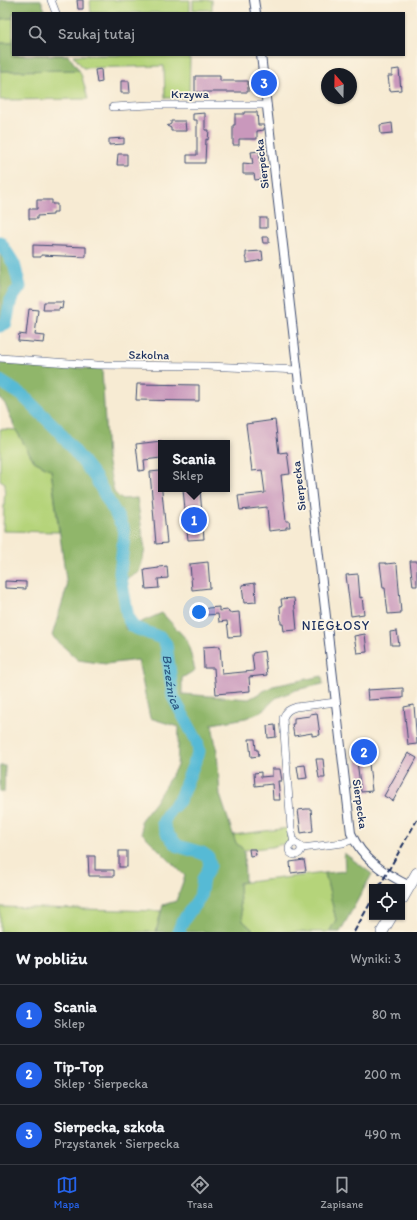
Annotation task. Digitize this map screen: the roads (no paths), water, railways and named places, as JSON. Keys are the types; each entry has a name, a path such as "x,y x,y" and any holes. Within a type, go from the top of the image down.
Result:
{"main road":[{"path":"405,894 417,873"},
{"path":"382,932 389,920"}],"street":[{"path":"51,0 56,12"},
{"path":"254,0 256,12"},
{"name":"Sierpecka","path":"261,56 351,833 360,849 372,863 410,886"},
{"name":"Krzywa","path":"113,107 150,105 267,105"},
{"name":"Szkolna","path":"0,358 97,365 206,366 298,370"},
{"path":"294,842 291,828 283,718 290,708 336,702"},
{"path":"302,848 354,839"},
{"path":"294,842 299,844 302,848"},
{"path":"294,842 289,848 292,854 299,854 302,848"}],"waterway":[{"name":"Brzeźnica","path":"0,242 14,264 20,287 11,299 6,323 0,326"},
{"name":"Brzeźnica","path":"0,381 22,395 57,429 95,477 123,527 124,537 120,573 128,618 133,627 161,638 166,644 173,697 197,741 199,751 179,801 169,811 163,823 168,835 178,846 202,853 208,857 210,866 203,879 200,897 182,922 179,930 180,932"}],"railway":[{"path":"381,884 417,820"},
{"path":"354,932 369,905"}],"place":[{"name":"Sierpecka, szkoła","path":"264,83"},
{"name":"Scania","path":"194,520"},
{"name":"Tip-Top","path":"364,752"}],"district":[{"name":"NIEGŁOSY","path":"336,625"}]}
